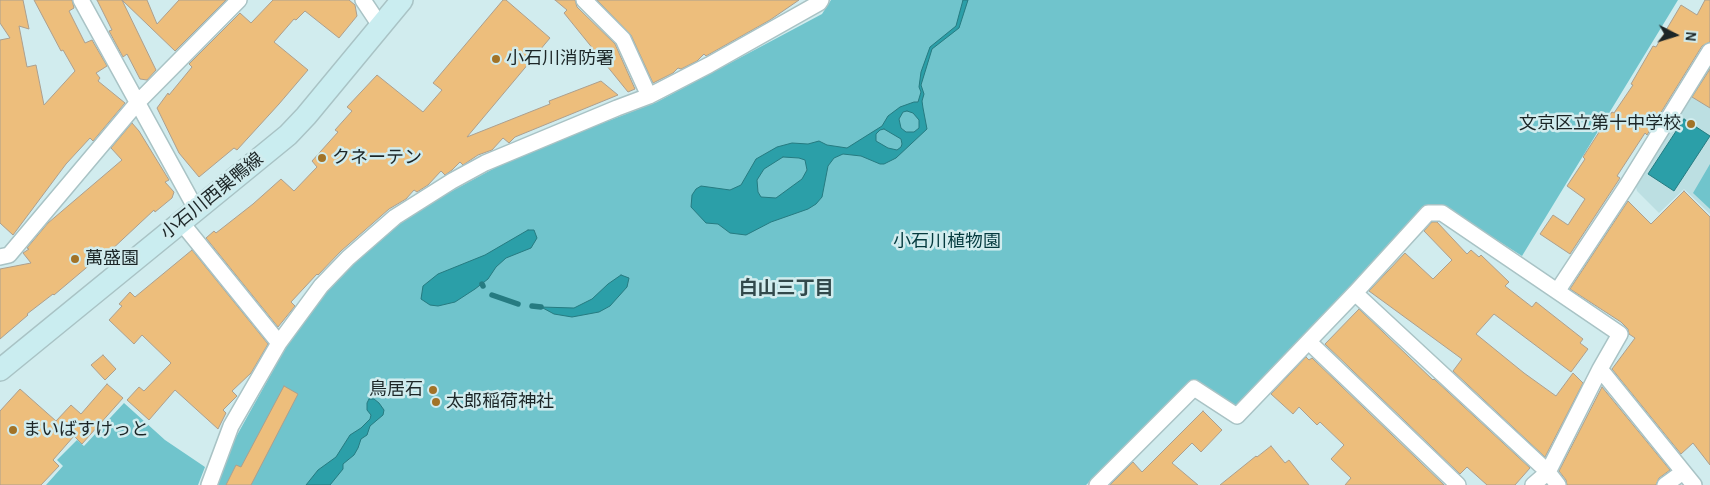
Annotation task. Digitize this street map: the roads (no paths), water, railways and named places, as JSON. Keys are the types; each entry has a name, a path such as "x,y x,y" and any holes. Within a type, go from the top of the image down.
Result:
{"main road":[{"name":"小石川西巣鴨線","path":"3,365 288,135 402,0"}],"street":[{"path":"81,0 138,102 189,216 279,343"},
{"path":"0,257 9,255 138,102 238,0"},
{"path":"363,0 381,27"},
{"path":"584,0 623,38 649,96"},
{"path":"210,485 231,426 279,343 321,286 348,258 395,217 452,180 485,163 649,96 718,60 819,3 821,0"},
{"path":"1558,290 1626,187 1710,51"},
{"path":"1097,485 1194,388 1237,416 1309,342 1428,213 1442,213 1558,290 1620,334 1600,369 1548,472 1532,485"},
{"path":"1355,293 1548,472 1558,485"},
{"path":"1309,342 1458,485"},
{"path":"1600,369 1694,485"},
{"path":"1665,485 1683,472"}],"waterway":[{"path":"492,295 518,304"},
{"path":"532,306 541,307"}],"place":[{"name":"小石川消防署","path":"496,59"},
{"name":"文京区立第十中学校","path":"1691,124"},
{"name":"クネーテン","path":"322,158"},
{"name":"萬盛園","path":"75,259"},
{"name":"鳥居石","path":"433,390"},
{"name":"太郎稲荷神社","path":"436,402"},
{"name":"まいばすけっと","path":"13,430"}],"district":[{"name":"白山三丁目","path":"786,288"}],"park label":[{"name":"小石川植物園","path":"947,242"}]}
